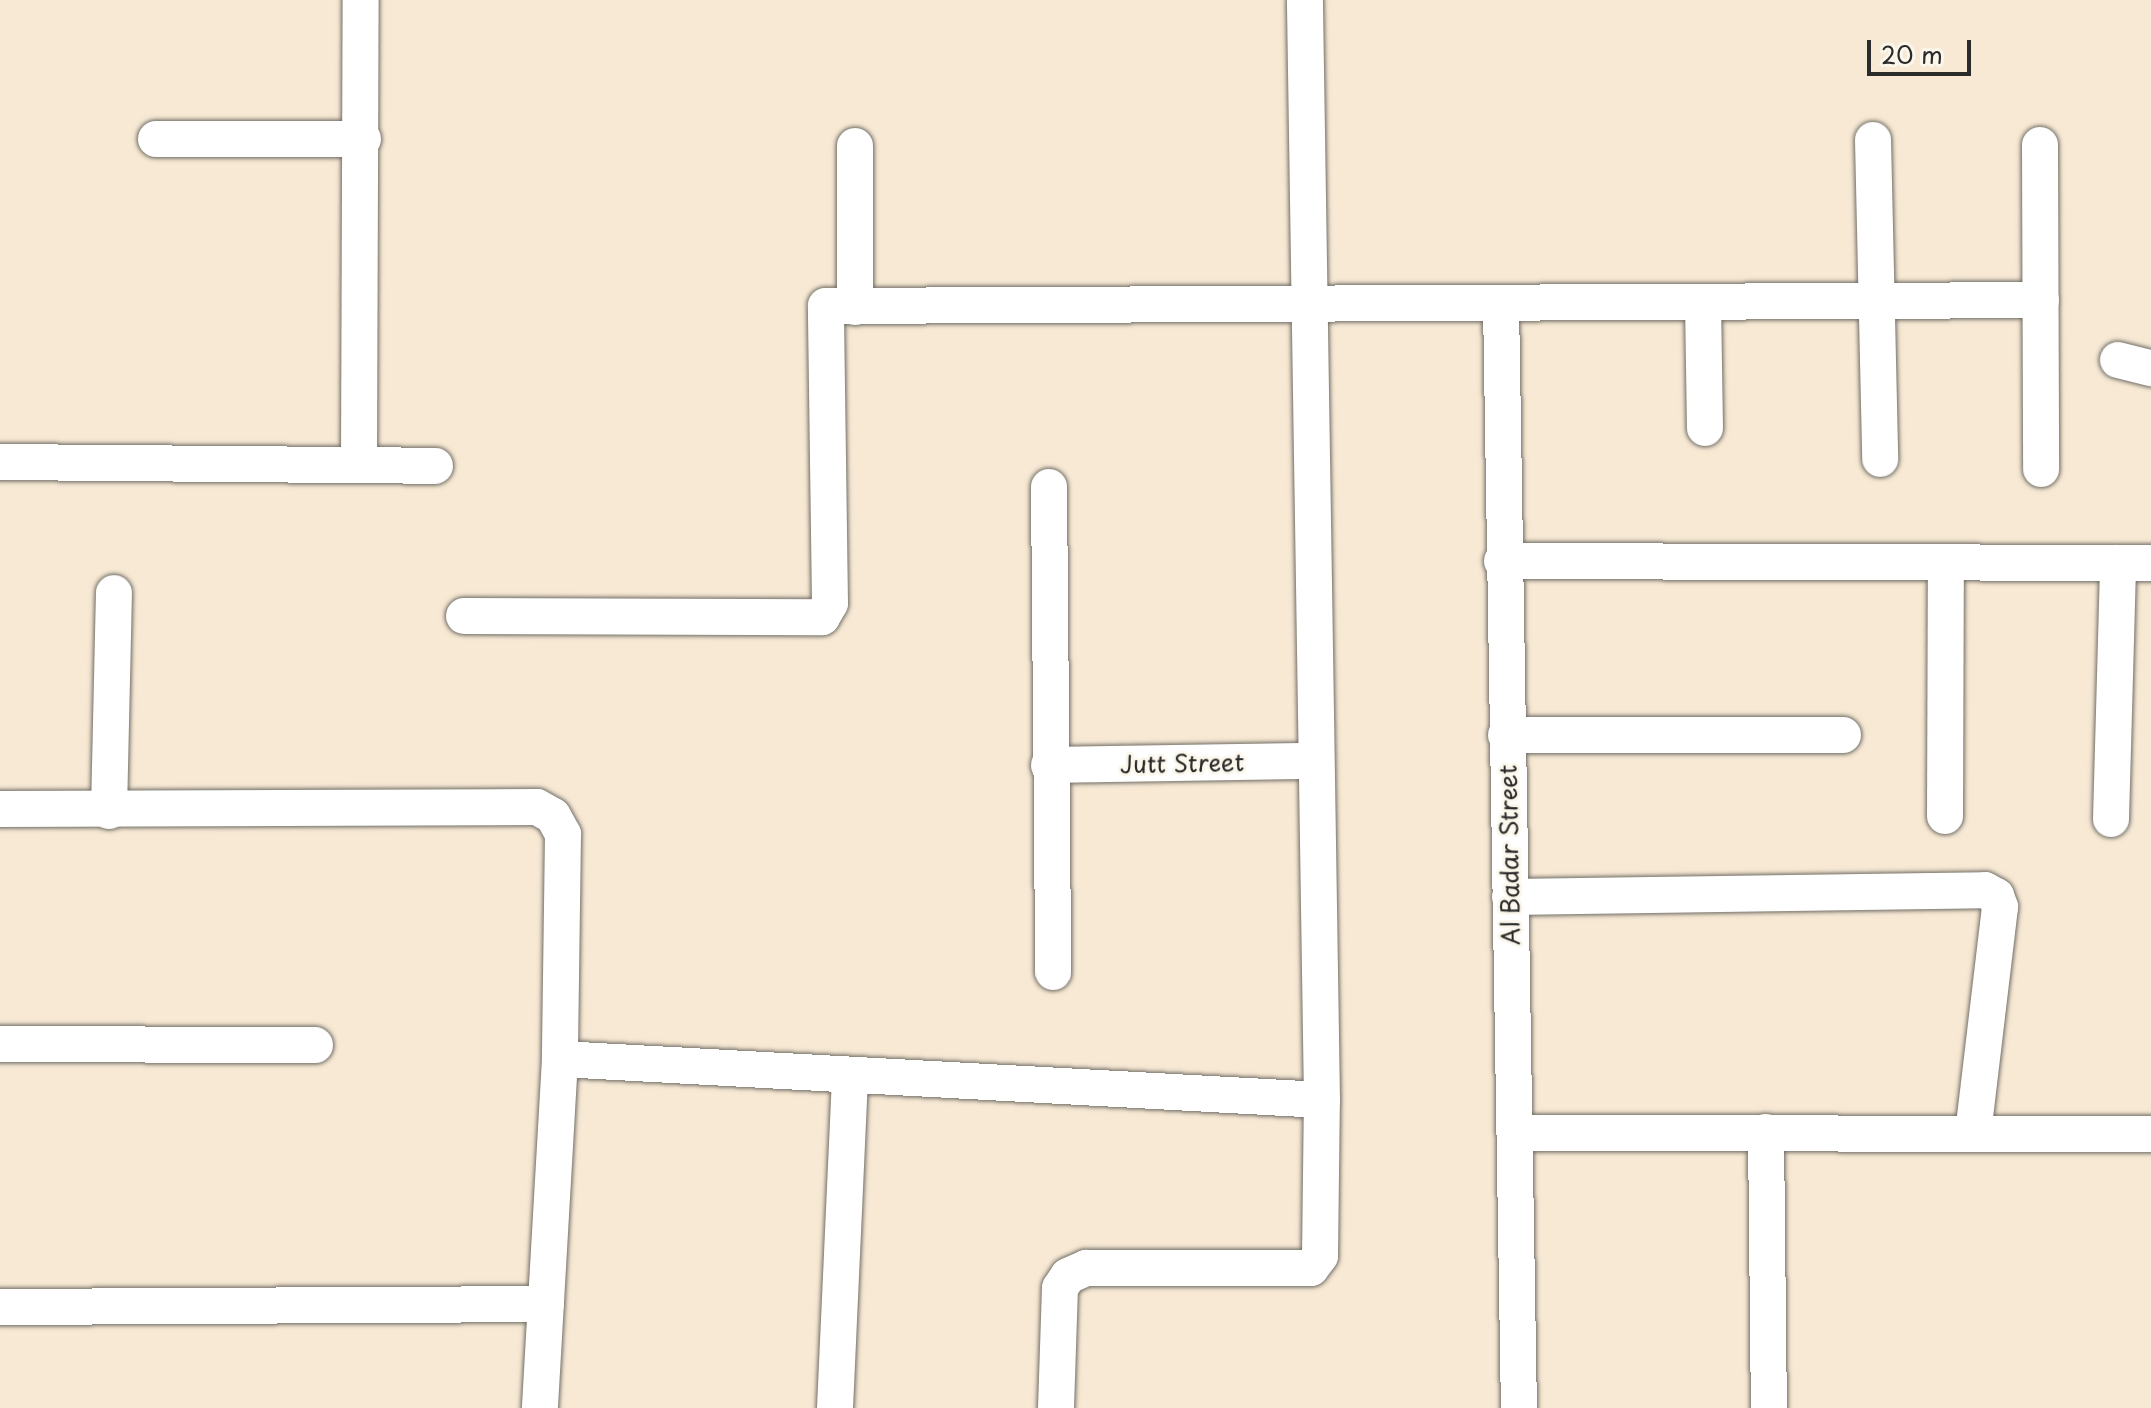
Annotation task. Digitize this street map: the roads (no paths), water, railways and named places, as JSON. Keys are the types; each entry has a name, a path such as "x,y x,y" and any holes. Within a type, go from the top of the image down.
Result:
{"street":[{"path":"359,464 363,139 361,0"},
{"path":"1056,1408 1060,1288 1068,1276 1086,1268 1311,1268 1320,1256 1322,1100 1305,0"},
{"path":"156,139 363,139"},
{"path":"1873,140 1879,301 1880,459"},
{"path":"2040,145 2041,469"},
{"path":"855,146 855,307"},
{"path":"464,616 822,617 830,603 826,306 2041,300"},
{"path":"1703,302 1705,428"},
{"name":"Al Badar Street","path":"1501,303 1502,561 1519,1408"},
{"path":"0,462 435,466"},
{"path":"1049,487 1053,972"},
{"path":"1502,561 2134,563 2111,819"},
{"path":"1945,816 1946,562"},
{"path":"109,811 114,593"},
{"path":"1506,735 1843,735"},
{"name":"Jutt Street","path":"1049,765 1315,761"},
{"path":"0,809 109,811 537,807 545,812 563,834 560,1059 540,1408"},
{"path":"1510,897 1985,890 1996,896 2000,907 1973,1132"},
{"path":"0,1044 315,1045"},
{"path":"560,1059 1322,1100"},
{"path":"835,1408 850,1075"},
{"path":"1766,1132 1769,1408"},
{"path":"1515,1133 2151,1134"},
{"path":"0,1307 546,1304"}]}
